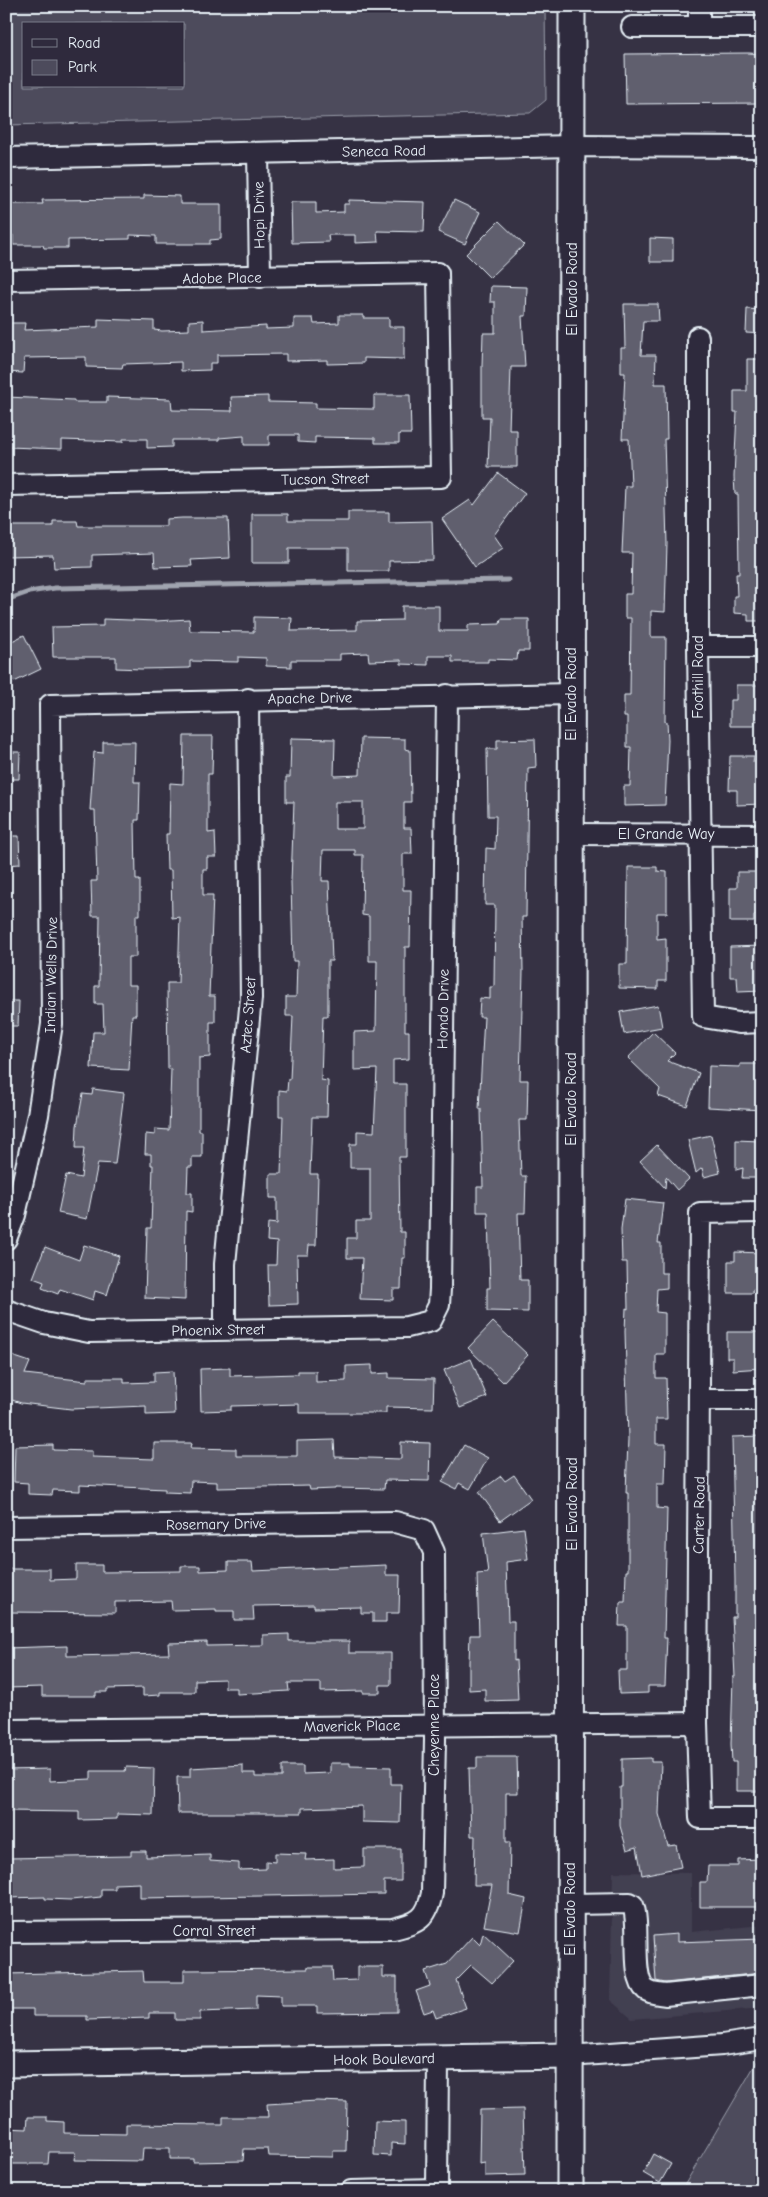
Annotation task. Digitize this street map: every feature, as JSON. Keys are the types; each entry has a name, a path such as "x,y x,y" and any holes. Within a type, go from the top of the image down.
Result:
{"main road":[{"name":"El Evado Road","path":"570,2191 569,2056 572,1724 572,6"},
{"name":"Hook Boulevard","path":"6,2064 569,2056"}],"street":[{"path":"699,6 699,27"},
{"path":"632,27 762,28"},
{"name":"Seneca Road","path":"6,158 573,146 762,147"},
{"name":"Hopi Drive","path":"258,153 260,277"},
{"name":"Adobe Place","path":"6,280 438,273"},
{"name":"Tucson Street","path":"6,485 441,477 438,273"},
{"name":"Foothill Road","path":"698,337 698,647 703,1017 739,1023 762,1022"},
{"path":"698,647 762,647"},
{"name":"Apache Drive","path":"50,705 248,699 571,694"},
{"name":"Hondo Drive","path":"432,1321 439,1305 440,1289 447,696"},
{"name":"Aztec Street","path":"225,1329 225,1264 251,998 248,699"},
{"name":"Indian Wells Drive","path":"6,1239 15,1215 38,1115 52,1024 50,705"},
{"name":"El Grande Way","path":"571,834 762,835"},
{"name":"Carter Road","path":"762,1212 700,1213 697,1723 700,1818 762,1818"},
{"name":"Phoenix Street","path":"6,1310 44,1323 89,1332 408,1327 432,1321"},
{"path":"700,1400 762,1400"},
{"name":"Rosemary Drive","path":"6,1527 396,1522 424,1530"},
{"name":"Cheyenne Place","path":"420,1920 429,1907 432,1893 435,1726 434,1552 424,1530"},
{"name":"Maverick Place","path":"6,1730 697,1723"},
{"path":"571,1904 630,1903 633,1906 635,1911 639,1978 645,1989 653,1993 665,1995 762,1985"},
{"name":"Corral Street","path":"6,1932 394,1930 420,1920"},
{"name":"Hook Boulevard","path":"569,2056 722,2045 762,2039"},
{"path":"351,2191 437,2190 438,2058"}],"shaded area":[{"path":"613,1872 691,1873 691,1932 762,1925 762,2008 632,2019 610,2000"}],"green space":[{"path":"6,6 545,6 546,100 530,113 6,125"},
{"path":"762,2053 762,2191 681,2191"}],"building":[{"path":"625,54 762,54 762,103 626,104"},
{"path":"144,195 180,196 180,204 221,204 221,239 210,240 210,244 156,244 156,236 130,235 130,239 68,240 68,248 44,248 43,245 13,245 13,235 6,235 6,204 43,204 42,200 144,199"},
{"path":"349,200 425,202 424,232 377,231 378,242 355,243 355,235 328,235 329,242 292,243 291,202 316,202 316,213 344,212 344,204 349,204"},
{"path":"454,200 480,212 465,244 438,232"},
{"path":"499,221 524,245 490,278 466,254"},
{"path":"650,238 673,239 673,262 650,262"},
{"path":"491,286 527,287 526,316 522,316 525,367 511,367 509,430 517,430 517,467 488,467 490,417 482,417 482,366 483,333 495,333 495,302 490,302"},
{"path":"624,304 658,304 659,321 643,321 641,355 656,355 655,384 666,384 667,439 664,439 667,544 665,612 651,611 651,637 666,637 665,722 667,722 668,740 665,805 624,806 624,786 630,786 631,747 627,747 627,717 624,717 624,695 630,695 631,618 625,618 625,594 631,594 632,553 622,553 625,486 631,486 629,439 622,439 625,373 621,373 621,348 625,348"},
{"path":"747,309 762,310 762,334 746,333"},
{"path":"339,315 363,315 363,318 389,318 389,327 404,327 404,359 364,358 364,363 327,364 327,360 286,361 286,354 217,355 217,363 210,363 210,370 181,371 181,362 123,364 122,368 86,367 86,357 24,358 23,373 6,372 6,323 25,323 24,330 98,327 98,319 154,321 154,330 162,331 189,330 189,321 203,320 203,330 266,326 266,329 294,328 294,318 313,318 314,324 339,323"},
{"path":"747,359 762,359 762,621 748,621 748,614 734,613 734,596 737,596 736,574 739,574 738,494 735,494 734,477 737,412 734,412 734,391 747,391"},
{"path":"374,395 410,395 411,434 399,434 399,443 375,443 375,438 315,437 315,443 298,442 298,435 269,435 269,445 244,445 244,436 219,438 219,440 172,440 172,447 147,448 147,439 123,439 123,442 62,440 62,449 8,447 8,440 6,440 6,397 74,400 74,402 107,402 107,397 171,399 172,410 232,411 231,397 268,396 268,402 316,403 316,408 374,409"},
{"path":"498,473 525,493 494,535 503,548 475,567 442,519 470,500 474,505"},
{"path":"348,512 389,512 389,522 432,521 433,560 389,561 389,571 348,571 348,548 289,548 289,563 252,563 252,514 288,514 288,521 348,521"},
{"path":"228,518 230,558 191,560 192,566 155,567 154,553 92,555 92,567 54,568 53,555 6,556 6,526 53,526 53,521 77,521 78,526 166,526 166,519"},
{"path":"402,606 439,606 439,631 468,631 468,625 500,624 501,619 529,619 529,651 518,651 517,660 488,659 488,662 452,662 452,656 428,656 428,665 401,664 401,660 369,661 368,653 340,654 340,660 291,660 291,667 266,666 266,658 238,657 238,662 190,661 190,668 141,669 116,668 116,657 53,657 52,627 103,626 103,619 156,621 189,619 190,631 254,632 254,617 292,618 291,631 357,630 357,621 402,620"},
{"path":"24,635 41,669 14,682 6,667 6,644"},
{"path":"736,685 762,685 762,720 754,721 754,726 730,726 730,700 736,700"},
{"path":"184,736 213,736 212,774 208,774 208,833 215,832 216,857 207,857 207,869 203,869 203,895 213,895 209,996 215,996 215,1022 210,1022 210,1057 199,1058 199,1131 202,1131 202,1157 192,1157 192,1167 188,1167 187,1193 192,1193 192,1212 186,1211 185,1300 145,1298 147,1228 151,1228 153,1165 151,1165 151,1154 145,1154 146,1134 155,1135 155,1129 169,1130 171,1069 168,1069 167,983 178,983 180,917 172,918 171,870 167,870 166,834 169,834 170,783 183,784"},
{"path":"291,738 335,739 334,776 360,775 361,738 405,739 405,749 410,750 411,802 404,802 404,828 411,828 412,854 403,854 403,890 411,890 410,947 405,947 405,1031 409,1031 409,1059 393,1060 393,1084 406,1084 406,1157 399,1157 400,1232 405,1232 405,1258 402,1258 401,1289 393,1289 393,1300 360,1299 362,1258 347,1258 347,1238 356,1238 356,1221 370,1221 370,1168 350,1168 350,1144 357,1144 357,1131 374,1132 377,1069 354,1070 354,1032 376,1031 377,961 369,961 369,916 362,915 363,855 355,855 355,850 323,850 322,881 329,881 332,961 328,961 328,1016 323,1016 321,1080 328,1081 327,1117 312,1117 310,1174 318,1174 316,1245 309,1245 308,1255 297,1255 298,1304 269,1305 268,1265 276,1265 277,1242 267,1241 268,1223 277,1224 277,1198 270,1198 270,1174 281,1174 283,1116 279,1116 279,1090 287,1091 288,1079 290,1079 293,1016 286,1016 286,997 296,997 297,961 293,961 291,882 294,802 286,802 286,777 290,777","holes":["335,802 363,802 363,829 335,829"]},
{"path":"535,739 536,767 528,768 526,917 522,917 523,971 520,1080 528,1080 527,1120 519,1120 521,1176 526,1176 525,1213 518,1213 520,1280 528,1280 528,1312 487,1311 487,1288 490,1288 488,1212 477,1212 477,1187 483,1187 481,1109 479,1109 484,1017 479,1017 480,998 490,999 490,987 494,987 495,905 485,905 486,848 495,849 496,816 488,816 487,749 497,749 497,740"},
{"path":"103,742 135,742 134,782 140,782 139,820 135,820 136,880 140,880 140,915 136,915 136,957 128,957 128,985 136,985 136,1015 132,1015 129,1070 91,1068 93,1032 104,1032 103,1004 95,1004 95,986 99,986 100,916 92,916 91,881 97,881 95,810 90,810 94,752 103,753"},
{"path":"6,752 20,752 19,779 6,779"},
{"path":"730,756 754,756 753,762 762,762 762,804 737,805 737,790 729,790"},
{"path":"6,836 19,836 20,864 6,865"},
{"path":"628,867 657,867 657,871 667,872 667,913 657,913 657,939 666,938 666,981 658,981 658,989 619,988 619,964 627,964"},
{"path":"737,872 762,872 762,915 754,915 754,922 730,922 730,888 737,888"},
{"path":"762,946 762,991 738,992 737,977 730,977 730,947"},
{"path":"6,1001 19,1001 18,1026 6,1026"},
{"path":"658,1005 662,1027 624,1034 620,1012"},
{"path":"653,1032 675,1053 667,1061 699,1073 687,1106 658,1096 660,1089 628,1058"},
{"path":"740,1064 762,1064 762,1110 708,1107 709,1066 740,1067"},
{"path":"93,1089 124,1093 115,1164 98,1163 87,1219 58,1213 66,1175 81,1178 84,1148 76,1148 77,1126 83,1094 92,1095"},
{"path":"711,1135 720,1173 704,1177 702,1168 696,1173 688,1140"},
{"path":"736,1140 760,1141 759,1178 742,1178 743,1168 736,1170"},
{"path":"657,1145 689,1179 677,1190 666,1177 665,1188 640,1161"},
{"path":"625,1199 663,1203 658,1243 661,1243 661,1273 667,1273 667,1288 657,1289 656,1312 665,1313 665,1354 656,1354 656,1378 666,1378 667,1419 656,1419 656,1444 666,1444 665,1484 657,1484 657,1508 667,1509 664,1638 667,1638 665,1686 648,1686 648,1693 619,1694 618,1670 627,1670 627,1626 619,1626 620,1602 625,1602 626,1571 628,1571 628,1493 626,1493 628,1439 625,1331 626,1308 628,1309 627,1262 622,1262 621,1229"},
{"path":"84,1245 119,1256 107,1295 95,1291 93,1300 60,1289 58,1294 42,1288 44,1282 33,1278 45,1247 79,1260"},
{"path":"735,1252 762,1253 762,1289 753,1289 753,1293 728,1293 728,1261 735,1261"},
{"path":"493,1322 528,1355 503,1382 468,1348"},
{"path":"727,1332 762,1332 762,1368 733,1370 733,1358 727,1358"},
{"path":"6,1354 30,1362 25,1374 87,1381 87,1378 124,1378 124,1383 154,1382 154,1372 173,1371 175,1414 146,1415 146,1406 71,1409 21,1403 6,1398"},
{"path":"471,1359 487,1397 460,1408 444,1370"},
{"path":"372,1365 372,1374 389,1373 389,1378 434,1379 433,1408 386,1407 386,1413 299,1413 299,1404 231,1406 231,1410 201,1411 200,1369 230,1368 230,1376 298,1374 298,1371 316,1371 316,1382 346,1381 346,1366"},
{"path":"762,1436 762,1791 736,1791 736,1762 732,1762 731,1744 733,1677 735,1677 732,1617 735,1617 735,1580 732,1437"},
{"path":"334,1440 335,1457 401,1459 401,1442 430,1443 429,1481 385,1480 384,1489 335,1488 310,1490 309,1486 217,1488 217,1482 191,1481 190,1493 165,1492 165,1489 80,1485 80,1491 53,1490 52,1495 28,1494 28,1483 14,1482 15,1446 53,1445 53,1450 92,1451 92,1457 154,1459 154,1443 192,1443 191,1448 236,1449 236,1456 297,1456 297,1441"},
{"path":"464,1445 488,1458 470,1489 459,1483 456,1489 442,1482"},
{"path":"514,1475 531,1499 500,1521 479,1492 501,1476 505,1481"},
{"path":"524,1528 528,1559 506,1562 508,1621 514,1621 514,1661 516,1660 518,1700 485,1701 485,1689 469,1690 470,1635 479,1635 477,1574 488,1573 483,1533"},
{"path":"228,1562 252,1562 253,1571 386,1565 386,1575 400,1575 399,1613 386,1613 386,1622 373,1622 373,1613 361,1613 361,1607 314,1608 314,1605 253,1606 254,1620 234,1620 234,1611 216,1611 216,1609 172,1610 171,1601 115,1602 115,1613 6,1612 6,1569 50,1569 50,1580 76,1579 76,1565 102,1565 102,1572 181,1571 181,1566 200,1566 200,1571 228,1570"},
{"path":"289,1634 289,1641 349,1641 349,1653 391,1653 391,1685 380,1685 380,1693 363,1693 363,1691 321,1692 321,1683 288,1683 289,1691 237,1694 237,1688 225,1688 225,1679 195,1680 195,1692 160,1692 160,1695 143,1696 143,1688 107,1689 107,1692 96,1692 96,1696 42,1696 42,1687 6,1688 6,1648 67,1646 67,1656 169,1654 168,1643 207,1642 207,1646 263,1645 263,1635"},
{"path":"477,1757 517,1757 518,1793 506,1793 506,1842 510,1842 509,1895 526,1899 520,1932 484,1926 492,1885 474,1885 475,1836 471,1836 469,1768 477,1768"},
{"path":"651,1758 651,1762 661,1762 659,1814 668,1846 676,1845 681,1867 642,1875 637,1847 627,1850 620,1826 622,1759"},
{"path":"330,1763 350,1763 350,1766 391,1767 391,1784 401,1784 400,1823 362,1822 362,1806 302,1808 302,1813 178,1813 177,1777 190,1777 190,1768 243,1765 243,1773 255,1773 255,1777 282,1777 282,1766 303,1766 303,1774 330,1773"},
{"path":"126,1767 154,1768 153,1815 117,1814 117,1819 79,1820 79,1812 6,1811 6,1770 50,1769 50,1781 91,1779 91,1771 125,1771"},
{"path":"364,1849 401,1849 401,1881 384,1881 384,1894 140,1898 140,1883 115,1884 115,1889 101,1889 101,1897 71,1900 45,1899 45,1897 6,1898 6,1858 131,1856 131,1851 146,1851 146,1857 210,1855 210,1861 239,1863 239,1870 266,1869 266,1861 275,1862 275,1853 306,1854 305,1860 334,1859 334,1868 364,1867"},
{"path":"759,1859 759,1907 700,1907 700,1882 707,1882 708,1866 738,1866 738,1860"},
{"path":"483,1933 513,1961 492,1983 471,1965 456,1980 466,2008 436,2018 433,2010 424,2013 416,1991 430,1986 425,1971 447,1964 472,1937 480,1945"},
{"path":"677,1934 677,1942 762,1939 762,1973 665,1983 656,1981 653,1936"},
{"path":"308,1967 332,1967 333,1981 357,1980 357,1967 383,1967 383,1977 397,1977 397,2012 317,2013 317,2006 281,2006 281,1996 256,1995 256,2010 200,2012 200,2020 175,2020 175,2013 149,2013 149,2018 87,2020 87,2016 33,2016 33,2009 6,2009 6,1974 143,1971 144,1982 184,1982 184,1970 308,1969"},
{"path":"317,2101 347,2102 346,2151 333,2151 333,2157 269,2156 268,2149 244,2149 243,2161 193,2162 193,2159 170,2159 170,2148 143,2148 142,2161 74,2160 75,2152 49,2152 48,2164 6,2164 6,2128 27,2129 28,2117 47,2117 47,2121 64,2122 64,2133 126,2134 126,2124 223,2125 223,2117 268,2117 267,2104"},
{"path":"523,2109 525,2175 485,2176 485,2163 479,2164 480,2110"},
{"path":"375,2121 405,2122 405,2144 391,2143 391,2156 374,2155"},
{"path":"653,2154 671,2164 660,2183 643,2173"}],"waterway":[{"path":"6,600 29,592 55,588 508,580"}]}
